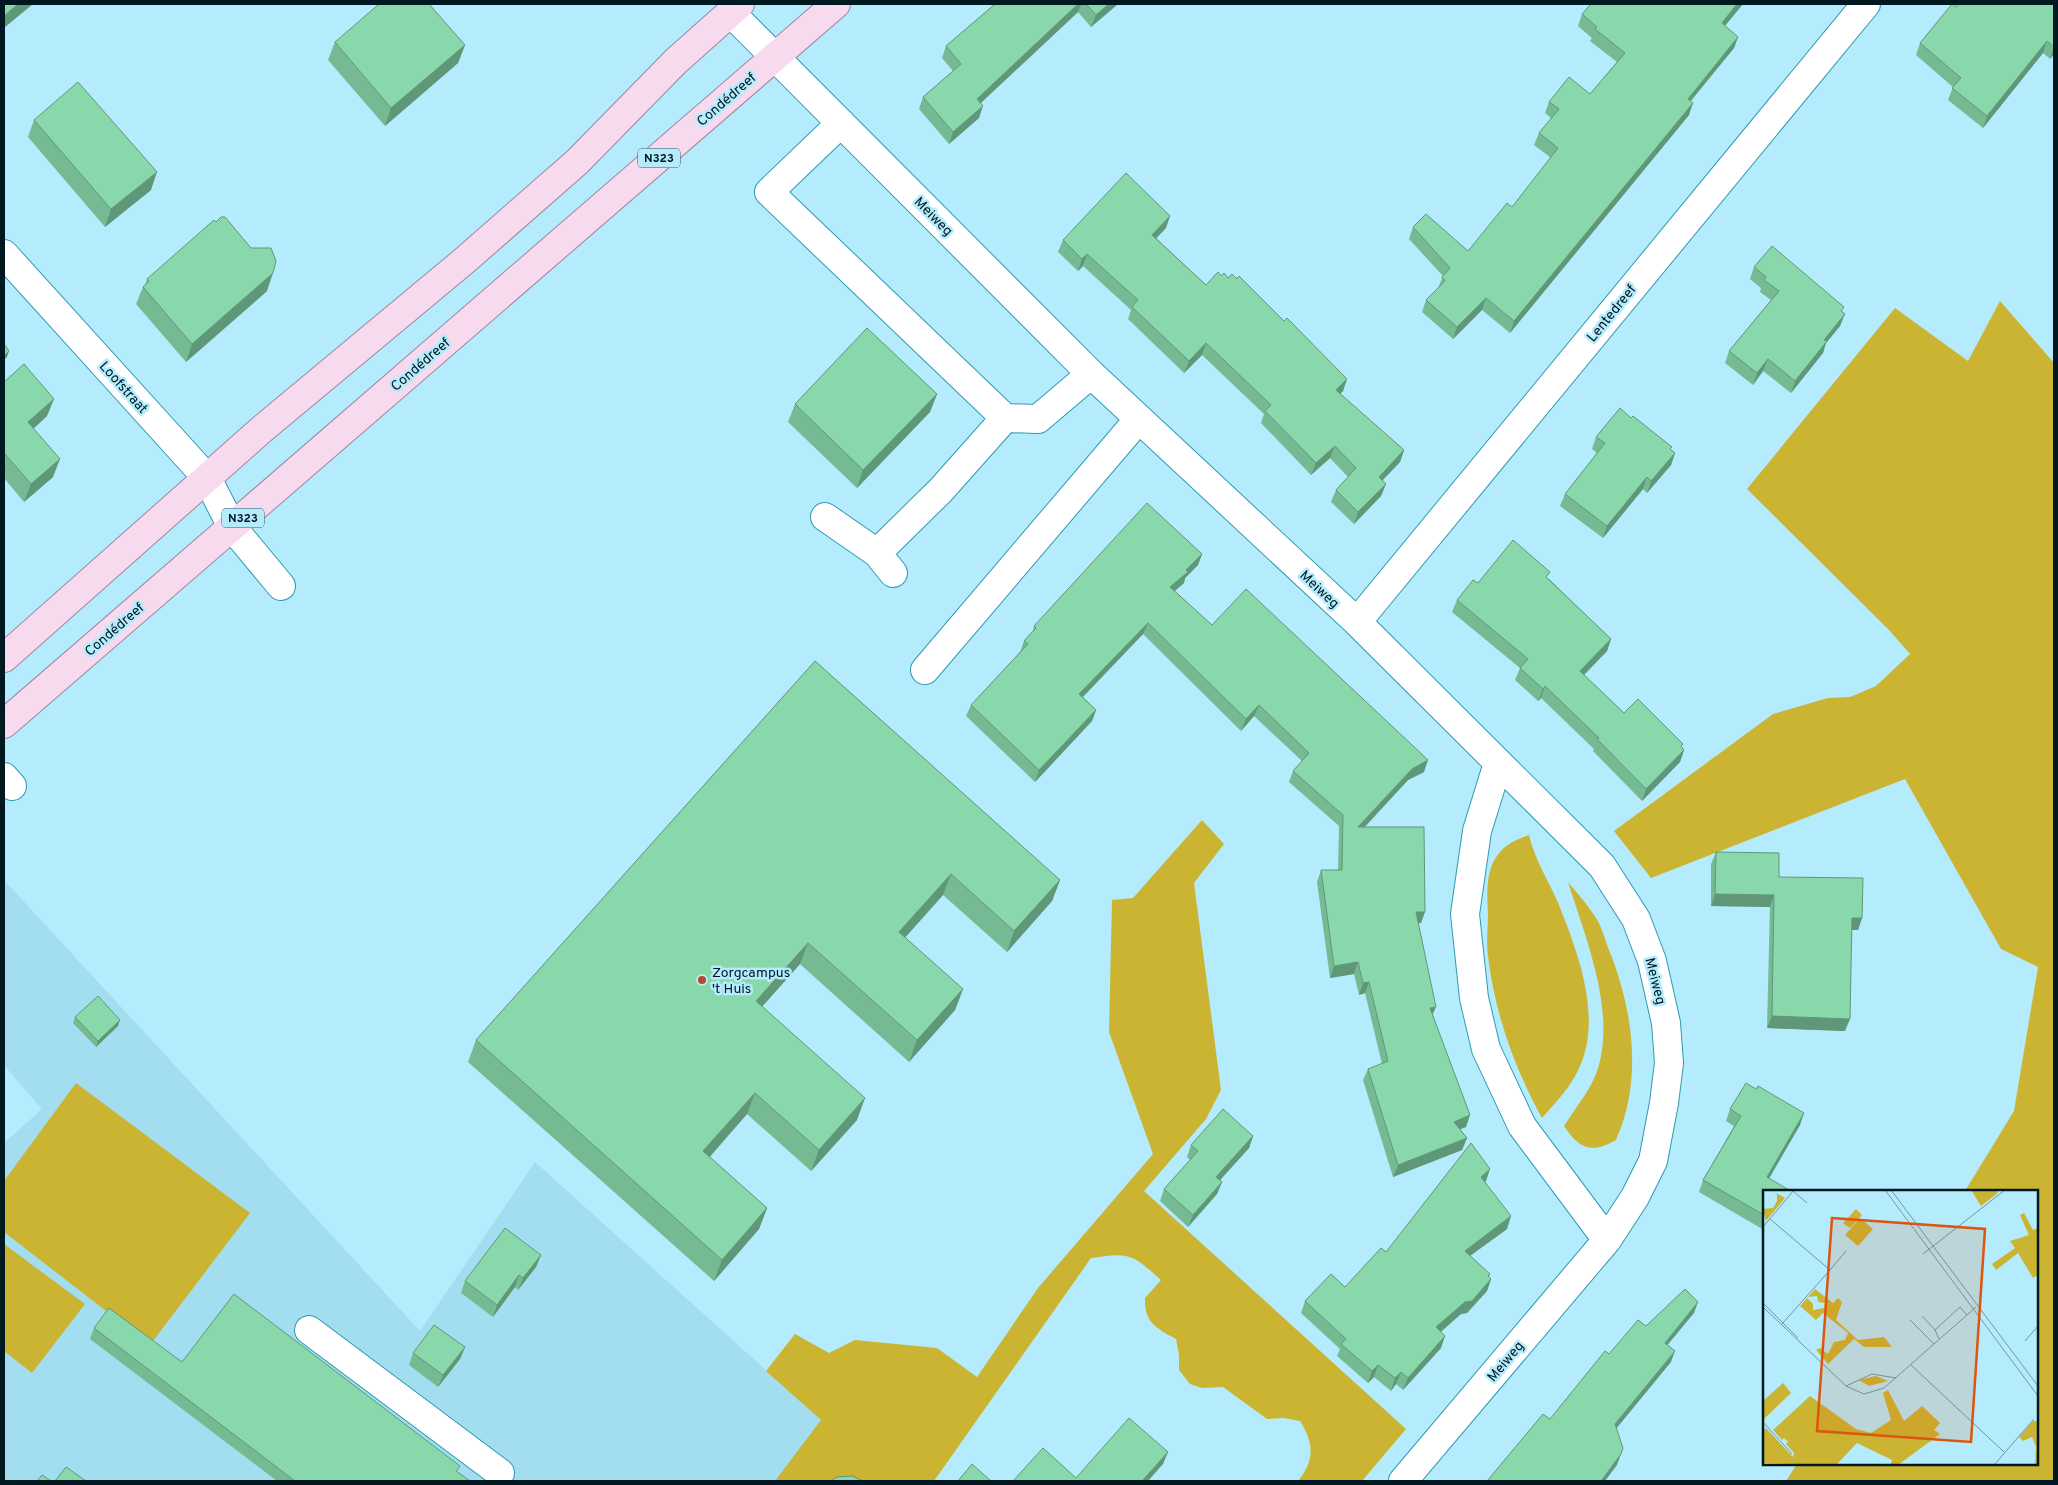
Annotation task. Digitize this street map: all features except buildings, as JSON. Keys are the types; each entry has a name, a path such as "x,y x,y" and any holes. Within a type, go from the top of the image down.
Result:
{"main road":[{"name":"Condédreef","path":"4,724 836,4"},
{"path":"4,658 261,430 464,261 577,162 676,61 735,8"}],"street":[{"name":"Lentedreef","path":"1357,622 1866,4"},
{"name":"Meiweg","path":"735,8 775,56 1091,374 1138,420 1357,622 1602,866 1636,919 1652,961 1664,1014 1669,1063 1664,1103 1653,1160 1635,1197 1607,1240 1403,1481"},
{"path":"842,123 769,192 1005,418 1038,419 1091,374"},
{"name":"Loofstraat","path":"4,254 207,478 232,527 281,586"},
{"path":"825,517 885,563 941,490 1005,418"},
{"path":"925,670 1138,420"},
{"path":"1498,763 1477,830 1466,914 1474,998 1486,1050 1522,1126 1607,1240"},
{"path":"309,1330 501,1479"}],"shaded area":[{"path":"2000,301 2054,363 2054,1481 1786,1481 1796,1465 2038,1465 2038,1190 1966,1190 2014,1111 2038,967 2001,949 1905,779 1651,878 1614,831 1773,714 1828,698 1850,697 1876,686 1910,654 1889,630 1747,489 1895,308 1968,361"},
{"path":"1202,820 1224,844 1194,883 1221,1090 1206,1119 1144,1191 1406,1429 1362,1481 1298,1481 1304,1473 1311,1451 1308,1437 1300,1421 1284,1418 1267,1419 1223,1387 1202,1388 1190,1384 1179,1370 1176,1339 1157,1328 1149,1319 1145,1306 1145,1298 1161,1280 1136,1260 1123,1255 1114,1255 1091,1258 934,1481 775,1481 821,1420 766,1371 795,1334 829,1353 855,1340 937,1348 977,1377 1038,1288 1153,1154 1109,1032 1112,900 1133,898"},
{"path":"1529,835 1538,862 1559,905 1580,964 1585,985 1589,1026 1586,1047 1577,1073 1558,1100 1542,1118 1514,1060 1507,1040 1495,999 1487,946 1487,890 1492,866 1495,859 1506,846"},
{"path":"4,880 420,1331 535,1162 889,1481 4,1481 4,1143 42,1109 4,1065"},
{"path":"1568,882 1590,908 1602,929 1624,996 1632,1045 1630,1093 1616,1140 1593,1148 1587,1147 1575,1140 1564,1126 1596,1074 1602,1051 1603,1027 1602,1002 1591,952"},
{"path":"76,1083 250,1213 150,1345 4,1232 4,1181"},
{"path":"4,1244 85,1304 32,1373 4,1351"}],"place":[{"name":"Zorgcampus 't Huis","path":"702,980"}]}
